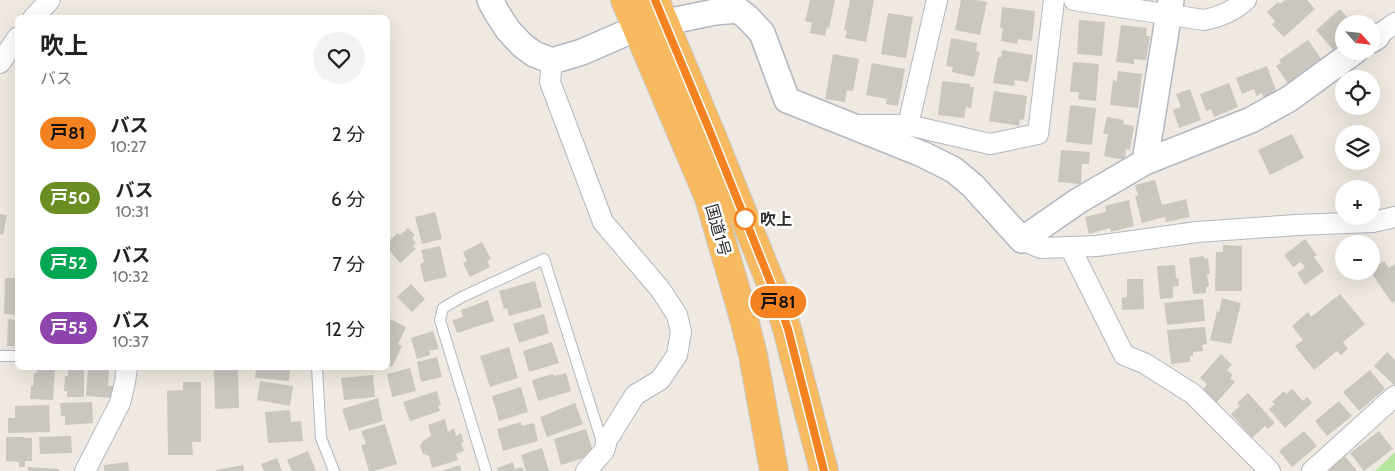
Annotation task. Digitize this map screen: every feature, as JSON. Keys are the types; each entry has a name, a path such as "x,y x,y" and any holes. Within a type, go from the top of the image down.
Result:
{"highway":[{"name":"国道1号","path":"625,0 709,198 753,355 774,471"},
{"name":"国道1号","path":"660,11 780,306 788,329 824,471"}],"street":[{"path":"36,15 50,0"},
{"path":"490,0 508,30 522,45 534,54 552,61 582,52 637,28 660,11 715,12 741,5 748,18 762,33 788,100 922,154 954,170 973,186 1022,240 1041,248 1097,246 1197,232 1373,222 1395,217"},
{"path":"908,125 937,0"},
{"path":"848,125 908,125 990,144 1038,134 1054,0"},
{"path":"1074,0 1169,7 1204,20 1220,17 1240,6 1246,0"},
{"path":"1145,162 1169,7"},
{"path":"0,63 15,41"},
{"path":"1022,240 1078,202 1145,162 1251,120 1289,99 1343,60"},
{"path":"552,61 550,82 603,222 660,289 677,315 680,332 677,355 660,380 635,396 606,445 586,471"},
{"path":"1070,247 1124,356 1144,364 1193,394 1270,471"},
{"path":"84,471 120,403 127,370"},
{"path":"1312,471 1394,396"}],"lane":[{"path":"486,471 440,320 443,308 462,297 544,260 606,445"},
{"path":"0,356 15,356"},
{"path":"317,370 321,438 334,471"}],"green space":[{"path":"1395,452 1395,471 1375,471"}],"building":[{"path":"810,0 835,0 829,28 827,27 825,36 810,33 812,23 805,21"},
{"path":"850,0 874,0 866,42 845,38 847,30 844,30"},
{"path":"961,0 987,2 980,35 955,30"},
{"path":"1285,0 1307,0 1315,9 1284,37 1272,25 1275,21 1267,12 1278,2 1280,4"},
{"path":"1002,7 1035,11 1032,41 1018,39 1017,44 1001,41 1003,28 1000,28"},
{"path":"1340,9 1345,15 1335,15 1334,51 1316,30"},
{"path":"888,13 913,17 906,58 881,54"},
{"path":"1079,20 1105,22 1102,56 1077,54"},
{"path":"1121,25 1147,28 1146,36 1150,36 1146,60 1134,59 1134,64 1116,62"},
{"path":"951,38 977,43 976,51 980,52 974,77 952,72 953,67 946,66"},
{"path":"1308,40 1323,61 1289,85 1276,66 1281,63 1279,60"},
{"path":"1002,50 1033,55 1028,82 1015,80 1014,86 993,83 998,57 1001,57"},
{"path":"833,54 859,59 853,91 847,90 845,102 825,99"},
{"path":"1073,62 1099,64 1096,101 1078,99 1079,92 1070,92"},
{"path":"872,63 905,69 898,106 886,104 887,99 866,95"},
{"path":"1267,66 1277,93 1264,98 1262,93 1256,96 1254,89 1242,94 1236,78"},
{"path":"1118,71 1142,74 1138,108 1110,105 1113,80 1117,81"},
{"path":"942,81 970,84 970,87 974,87 971,108 966,107 964,118 938,115"},
{"path":"1229,83 1238,107 1214,117 1211,109 1206,111 1200,94"},
{"path":"1190,89 1201,120 1179,128 1173,110 1181,107 1176,94"},
{"path":"994,91 1027,96 1024,120 1020,119 1019,126 989,121"},
{"path":"1070,105 1096,108 1092,145 1066,142"},
{"path":"1107,117 1124,120 1123,124 1134,126 1130,150 1126,149 1125,160 1104,156 1108,134 1103,134"},
{"path":"1292,134 1304,158 1270,175 1258,150"},
{"path":"1061,150 1090,152 1089,164 1082,164 1081,184 1058,182"},
{"path":"1155,180 1162,205 1186,199 1190,217 1166,222 1165,217 1142,223 1135,196 1138,195 1135,185"},
{"path":"1129,200 1134,226 1111,232 1110,228 1089,234 1085,217 1106,212 1105,206"},
{"path":"435,212 442,239 422,244 415,217"},
{"path":"0,214 7,215 3,235 0,234"},
{"path":"408,228 415,235 412,238 416,243 413,246 416,249 400,263 390,251 390,240 398,233 400,235"},
{"path":"1305,239 1317,255 1314,257 1324,271 1305,285 1297,273 1305,267 1301,262 1293,267 1284,255"},
{"path":"482,242 491,259 487,261 490,267 470,277 463,263 467,261 463,252"},
{"path":"1223,245 1242,246 1242,291 1215,291 1216,252 1223,252"},
{"path":"440,246 447,277 424,282 420,264 424,262 421,250"},
{"path":"1204,256 1204,259 1208,258 1210,274 1207,274 1209,286 1206,287 1206,293 1193,294 1189,258"},
{"path":"1384,261 1389,268 1395,264 1395,301 1392,303 1376,280 1380,280 1380,264"},
{"path":"1175,265 1179,286 1173,287 1173,298 1160,299 1157,266"},
{"path":"5,278 15,278 15,315 4,314"},
{"path":"1127,279 1143,279 1144,309 1122,310 1122,298 1127,297"},
{"path":"535,281 542,307 509,316 507,308 504,309 499,291"},
{"path":"411,284 425,299 412,312 397,297"},
{"path":"1340,294 1365,324 1343,342 1348,349 1341,355 1337,351 1314,370 1295,346 1303,340 1292,326 1308,312 1311,317"},
{"path":"1222,298 1241,303 1231,344 1210,340"},
{"path":"1203,299 1205,321 1167,325 1164,303"},
{"path":"488,300 494,321 457,333 452,320 463,317 461,310"},
{"path":"544,314 549,333 519,343 513,324"},
{"path":"8,319 15,320 15,346 7,346"},
{"path":"390,319 406,327 398,344 402,346 392,367 390,366"},
{"path":"1205,327 1207,344 1202,345 1203,351 1193,352 1193,356 1190,356 1190,362 1171,364 1167,330"},
{"path":"433,331 439,349 429,351 430,355 417,359 411,338"},
{"path":"552,342 559,363 529,372 523,351"},
{"path":"509,347 518,378 490,387 480,356"},
{"path":"1387,352 1395,360 1395,386 1374,366"},
{"path":"1221,354 1232,365 1227,370 1233,375 1230,378 1235,382 1216,403 1202,391 1207,384 1200,378"},
{"path":"437,357 442,377 421,382 417,362"},
{"path":"410,368 416,391 392,397 387,374"},
{"path":"37,370 55,370 53,400 30,399 34,373 37,373"},
{"path":"68,370 84,370 84,397 67,397 67,391 64,391 65,376 68,376"},
{"path":"88,370 109,370 108,386 113,386 112,398 86,396"},
{"path":"214,370 238,370 239,408 215,409"},
{"path":"256,370 290,370 289,381 255,378"},
{"path":"1370,370 1385,389 1359,411 1343,392"},
{"path":"566,373 571,391 538,401 532,380 553,374 554,376"},
{"path":"373,375 375,397 344,400 341,378"},
{"path":"260,381 293,386 290,406 257,400"},
{"path":"183,382 201,382 201,442 192,442 193,455 168,455 167,391 183,390"},
{"path":"521,387 528,412 499,421 492,396"},
{"path":"1292,389 1303,401 1307,397 1312,403 1285,428 1269,409 1275,404 1272,402 1284,391 1286,394"},
{"path":"437,391 441,405 438,406 440,411 410,421 403,402"},
{"path":"1248,393 1275,423 1268,429 1265,426 1252,438 1231,414 1240,406 1237,403"},
{"path":"378,398 383,421 349,431 342,409"},
{"path":"1339,401 1352,416 1327,436 1315,421"},
{"path":"92,402 93,423 65,425 65,416 61,416 60,403"},
{"path":"575,403 583,424 547,437 540,417"},
{"path":"49,405 50,432 8,433 8,418 15,418 15,406"},
{"path":"290,410 291,422 301,421 303,441 268,443 265,412"},
{"path":"445,419 448,432 454,428 456,436 461,433 464,442 461,443 464,451 456,454 458,460 432,468 429,456 423,454 420,446 423,441 431,436 428,425"},
{"path":"521,422 522,426 534,423 538,441 503,451 497,429"},
{"path":"385,424 397,464 369,471 361,445 366,444 361,431"},
{"path":"586,429 594,455 561,465 554,439"},
{"path":"1304,431 1317,446 1292,467 1279,451"},
{"path":"1379,431 1393,449 1364,471 1350,453"},
{"path":"71,436 72,453 40,454 39,437"},
{"path":"6,437 32,438 32,461 25,461 25,467 19,467 19,462 6,461"},
{"path":"542,448 549,471 526,471 521,455"},
{"path":"308,451 316,471 292,471 287,460"},
{"path":"1345,456 1357,471 1327,471"},
{"path":"277,458 282,471 264,471 261,464"},
{"path":"128,462 129,471 104,471 104,465"},
{"path":"513,462 515,469 522,467 524,471 498,471 497,468"},
{"path":"243,465 244,471 216,471 216,470"},
{"path":"460,465 461,471 442,471"},
{"path":"28,467 59,469 59,471 28,471"}],"bus line":[{"name":"戸81","path":"655,0 780,306 788,329 824,471"}],"place":[{"name":"吹上","path":"745,219"}]}
